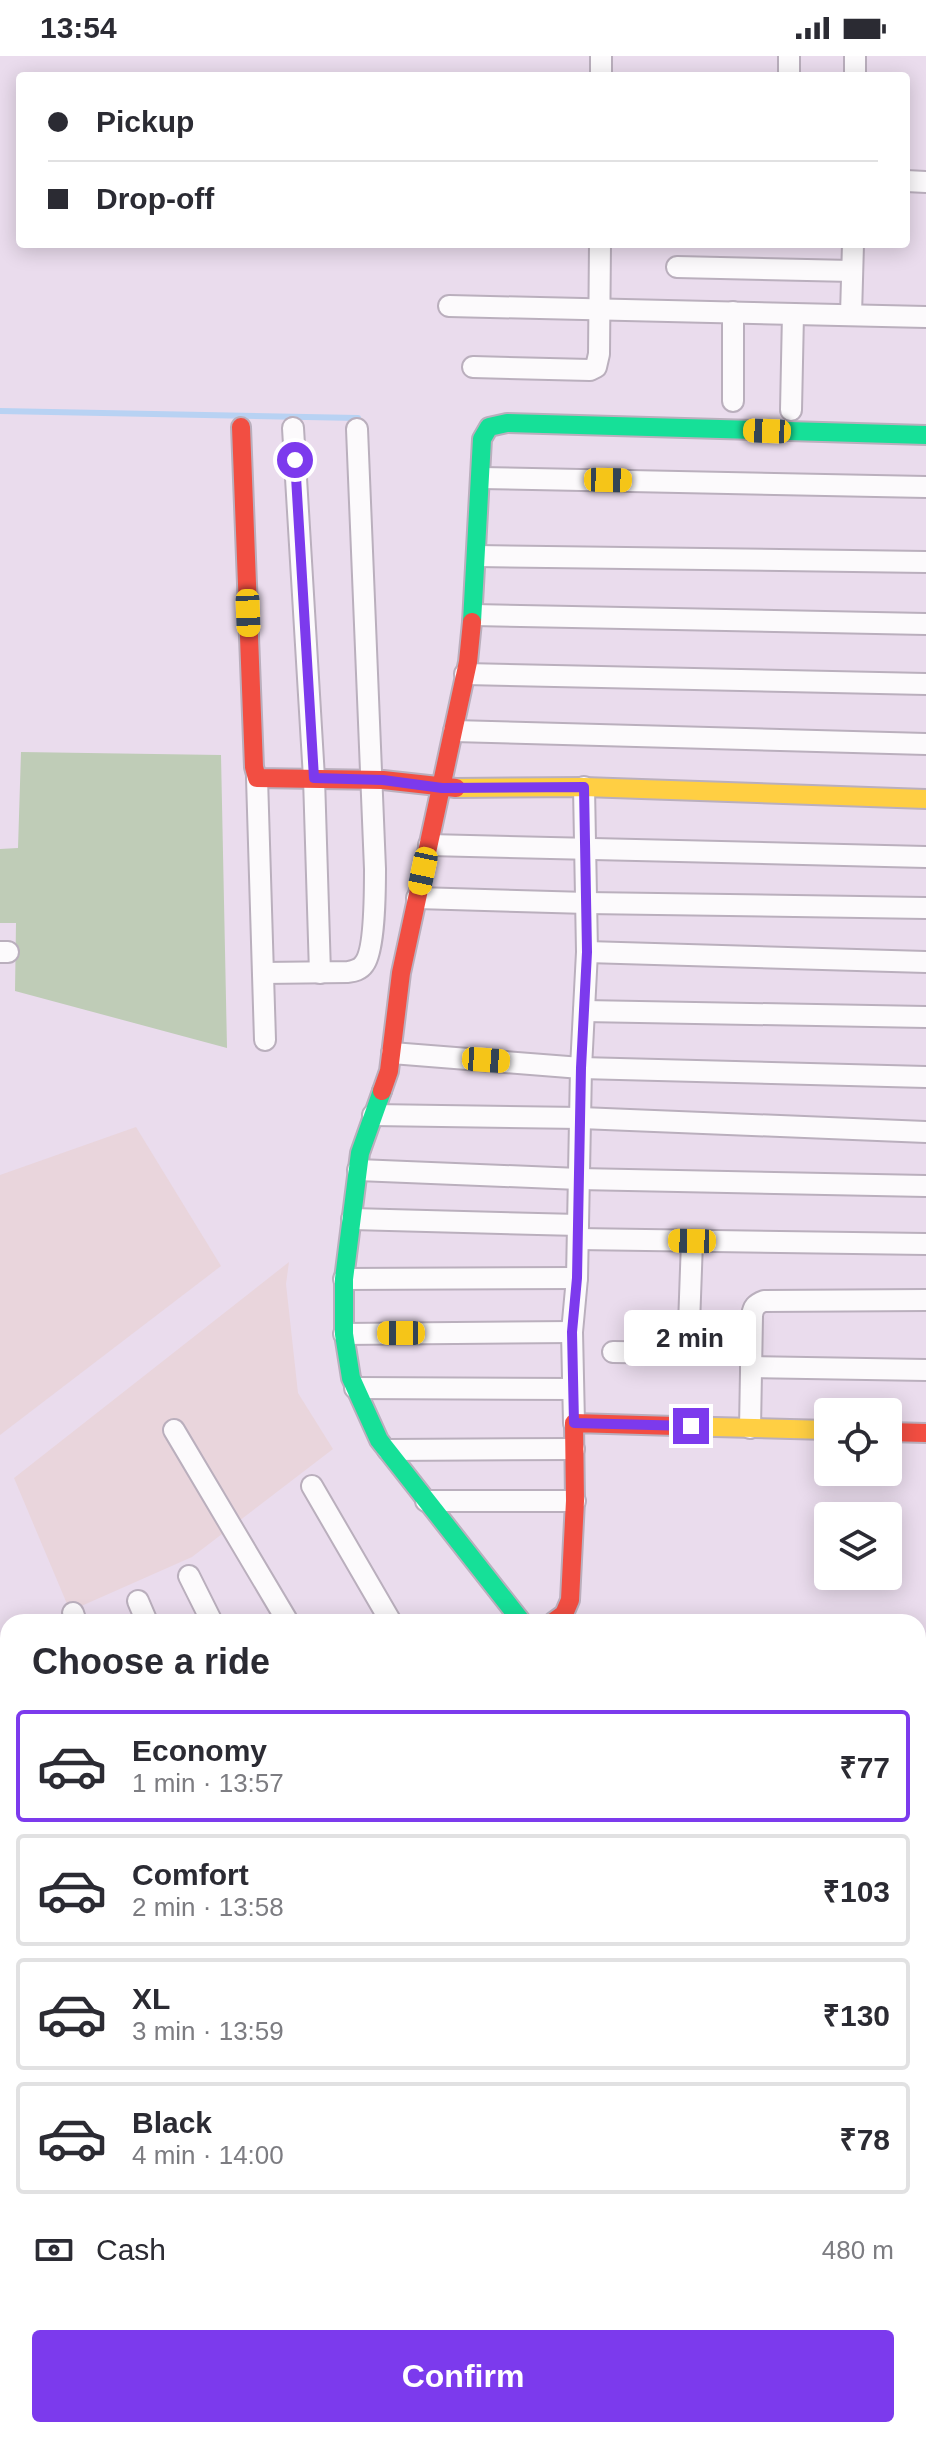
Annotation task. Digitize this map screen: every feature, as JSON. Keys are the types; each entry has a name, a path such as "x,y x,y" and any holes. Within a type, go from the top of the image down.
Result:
{"street":[{"path":"473,367 590,370 596,367 599,354 600,248"},
{"path":"851,315 853,248"},
{"path":"677,267 852,271"},
{"path":"449,306 926,317"},
{"path":"733,312 733,401"},
{"path":"791,410 793,314"},
{"path":"516,1614 379,1440 355,1388 344,1334 344,1279 360,1153 389,1071 401,973 429,845 436,788 454,731 465,674 474,615 482,439 489,427 507,423 926,435"},
{"path":"241,427 265,1040"},
{"path":"293,428 314,778 320,973"},
{"path":"263,973 358,970 366,964 369,956 375,892 357,429"},
{"path":"481,478 926,487"},
{"path":"477,556 926,562"},
{"path":"474,615 926,624"},
{"path":"465,674 926,684"},
{"path":"454,731 926,744"},
{"path":"257,778 370,780 436,788 584,787 926,799"},
{"path":"564,1614 570,1600 575,1501 572,1332 577,1278 581,1068 587,952 584,787"},
{"path":"429,845 926,857"},
{"path":"417,898 926,908"},
{"path":"587,952 926,962"},
{"path":"584,1011 926,1017"},
{"path":"392,1053 581,1068 926,1077"},
{"path":"373,1115 581,1118 926,1132"},
{"path":"358,1170 579,1179 926,1186"},
{"path":"352,1219 692,1241 926,1244"},
{"path":"688,1353 692,1241"},
{"path":"344,1279 577,1278"},
{"path":"750,1428 753,1308 764,1301 926,1300"},
{"path":"344,1334 572,1332"},
{"path":"613,1352 688,1353 751,1361 926,1370"},
{"path":"355,1388 573,1389"},
{"path":"574,1423 814,1430"},
{"path":"174,1430 283,1614"},
{"path":"902,1432 926,1433"},
{"path":"388,1450 574,1449"},
{"path":"312,1486 386,1614"},
{"path":"426,1501 575,1501"},
{"path":"189,1576 208,1614"},
{"path":"138,1601 144,1614"}],"shaded area":[{"path":"136,1127 221,1266 0,1435 0,1175"},
{"path":"289,1262 286,1284 298,1393 333,1449 192,1557 70,1611 14,1478"}],"green space":[{"path":"21,752 221,755 227,1048 15,991 16,923 0,923 0,849 18,848"}],"waterway":[{"path":"0,411 358,418"}],"traffic: fast":[{"path":"472,622 482,439 489,427 507,423 926,435"},
{"path":"382,1091 360,1153 344,1279 344,1334 351,1378 379,1440 516,1614"}],"traffic: slow":[{"path":"456,788 584,787 926,799"},
{"path":"675,1426 814,1430"}],"traffic: jam":[{"path":"241,427 254,767 257,778 383,780 456,788"},
{"path":"382,1091 389,1071 401,973 468,662 472,622"},
{"path":"564,1614 570,1600 575,1501 574,1423 675,1426"},
{"path":"902,1432 926,1433"}],"route":[{"path":"295,460 314,778 383,780 442,788 584,787 587,952 581,1068 577,1278 572,1332 574,1423 691,1426"}]}
